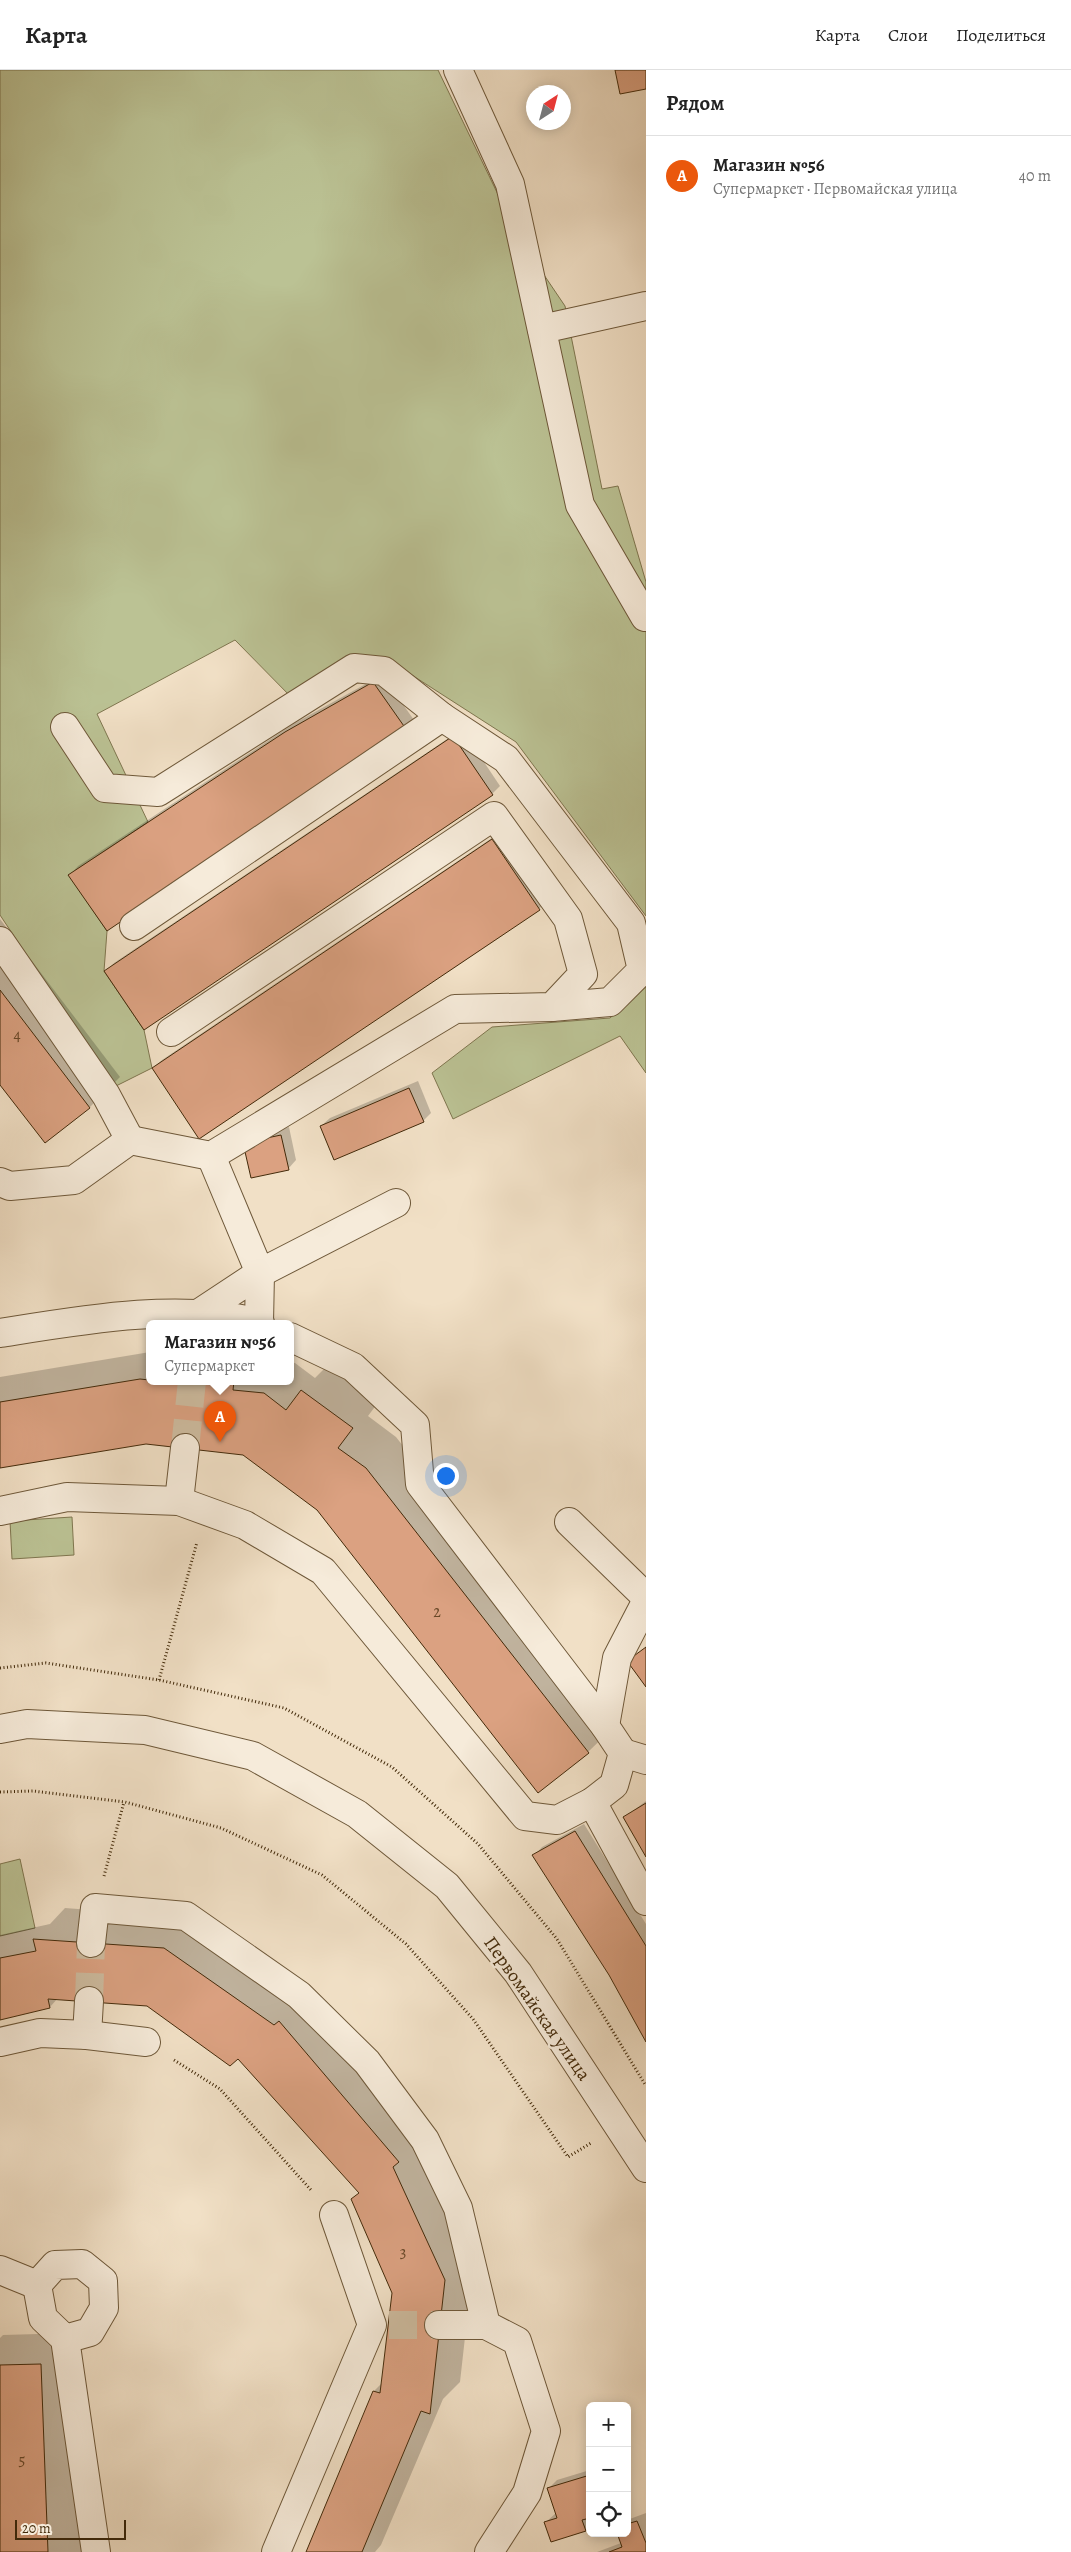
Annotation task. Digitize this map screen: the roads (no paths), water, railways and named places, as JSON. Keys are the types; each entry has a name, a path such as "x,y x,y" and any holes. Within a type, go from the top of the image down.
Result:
{"street":[{"path":"458,70 510,184 580,505 645,617"},
{"path":"542,329 646,306"},
{"path":"0,1182 10,1186 74,1180 130,1140 211,1156 455,1009 552,1007 610,1002 642,970 631,923 506,759 442,717 384,671 354,668 158,792 105,788 65,726"},
{"path":"134,926 442,717"},
{"path":"171,1032 494,816 568,919 584,974 552,1007"},
{"path":"0,941 106,1095 130,1140"},
{"path":"211,1156 260,1273 260,1320"},
{"path":"198,1318 260,1273 396,1203"},
{"path":"0,1334 97,1318 198,1318 223,1320"},
{"path":"0,1511 67,1497 179,1501 245,1525 323,1570 525,1816 557,1820 592,1802 614,1785 634,1757 605,1726 420,1484 415,1425 353,1367 294,1339"},
{"path":"179,1501 185,1448"},
{"path":"570,1522 646,1597"},
{"path":"605,1726 617,1658 646,1602"},
{"name":"Первомайская улица","path":"0,1728 26,1724 145,1730 163,1734 253,1756 357,1814 447,1886 518,1972 646,2168"},
{"path":"592,1802 646,1901"},
{"path":"92,1944 95,1908 186,1916 299,1995 368,2062 424,2140 458,2208 486,2325"},
{"path":"87,2035 89,2001"},
{"path":"0,2042 40,2033 87,2035 146,2042"},
{"path":"276,2552 380,2325 334,2215"},
{"path":"37,2286 55,2265 82,2264 103,2281 104,2308 90,2332 65,2338"},
{"path":"0,2270 37,2286"},
{"path":"37,2286 43,2318 65,2338 96,2552"},
{"path":"439,2325 486,2325 517,2341 546,2431 527,2493 489,2552"}],"tunnel":[{"path":"185,1448 192,1385"},
{"path":"89,2001 91,1943"},
{"path":"389,2325 439,2325"}],"place":[{"name":"Магазин №56","path":"220,1442"}]}
